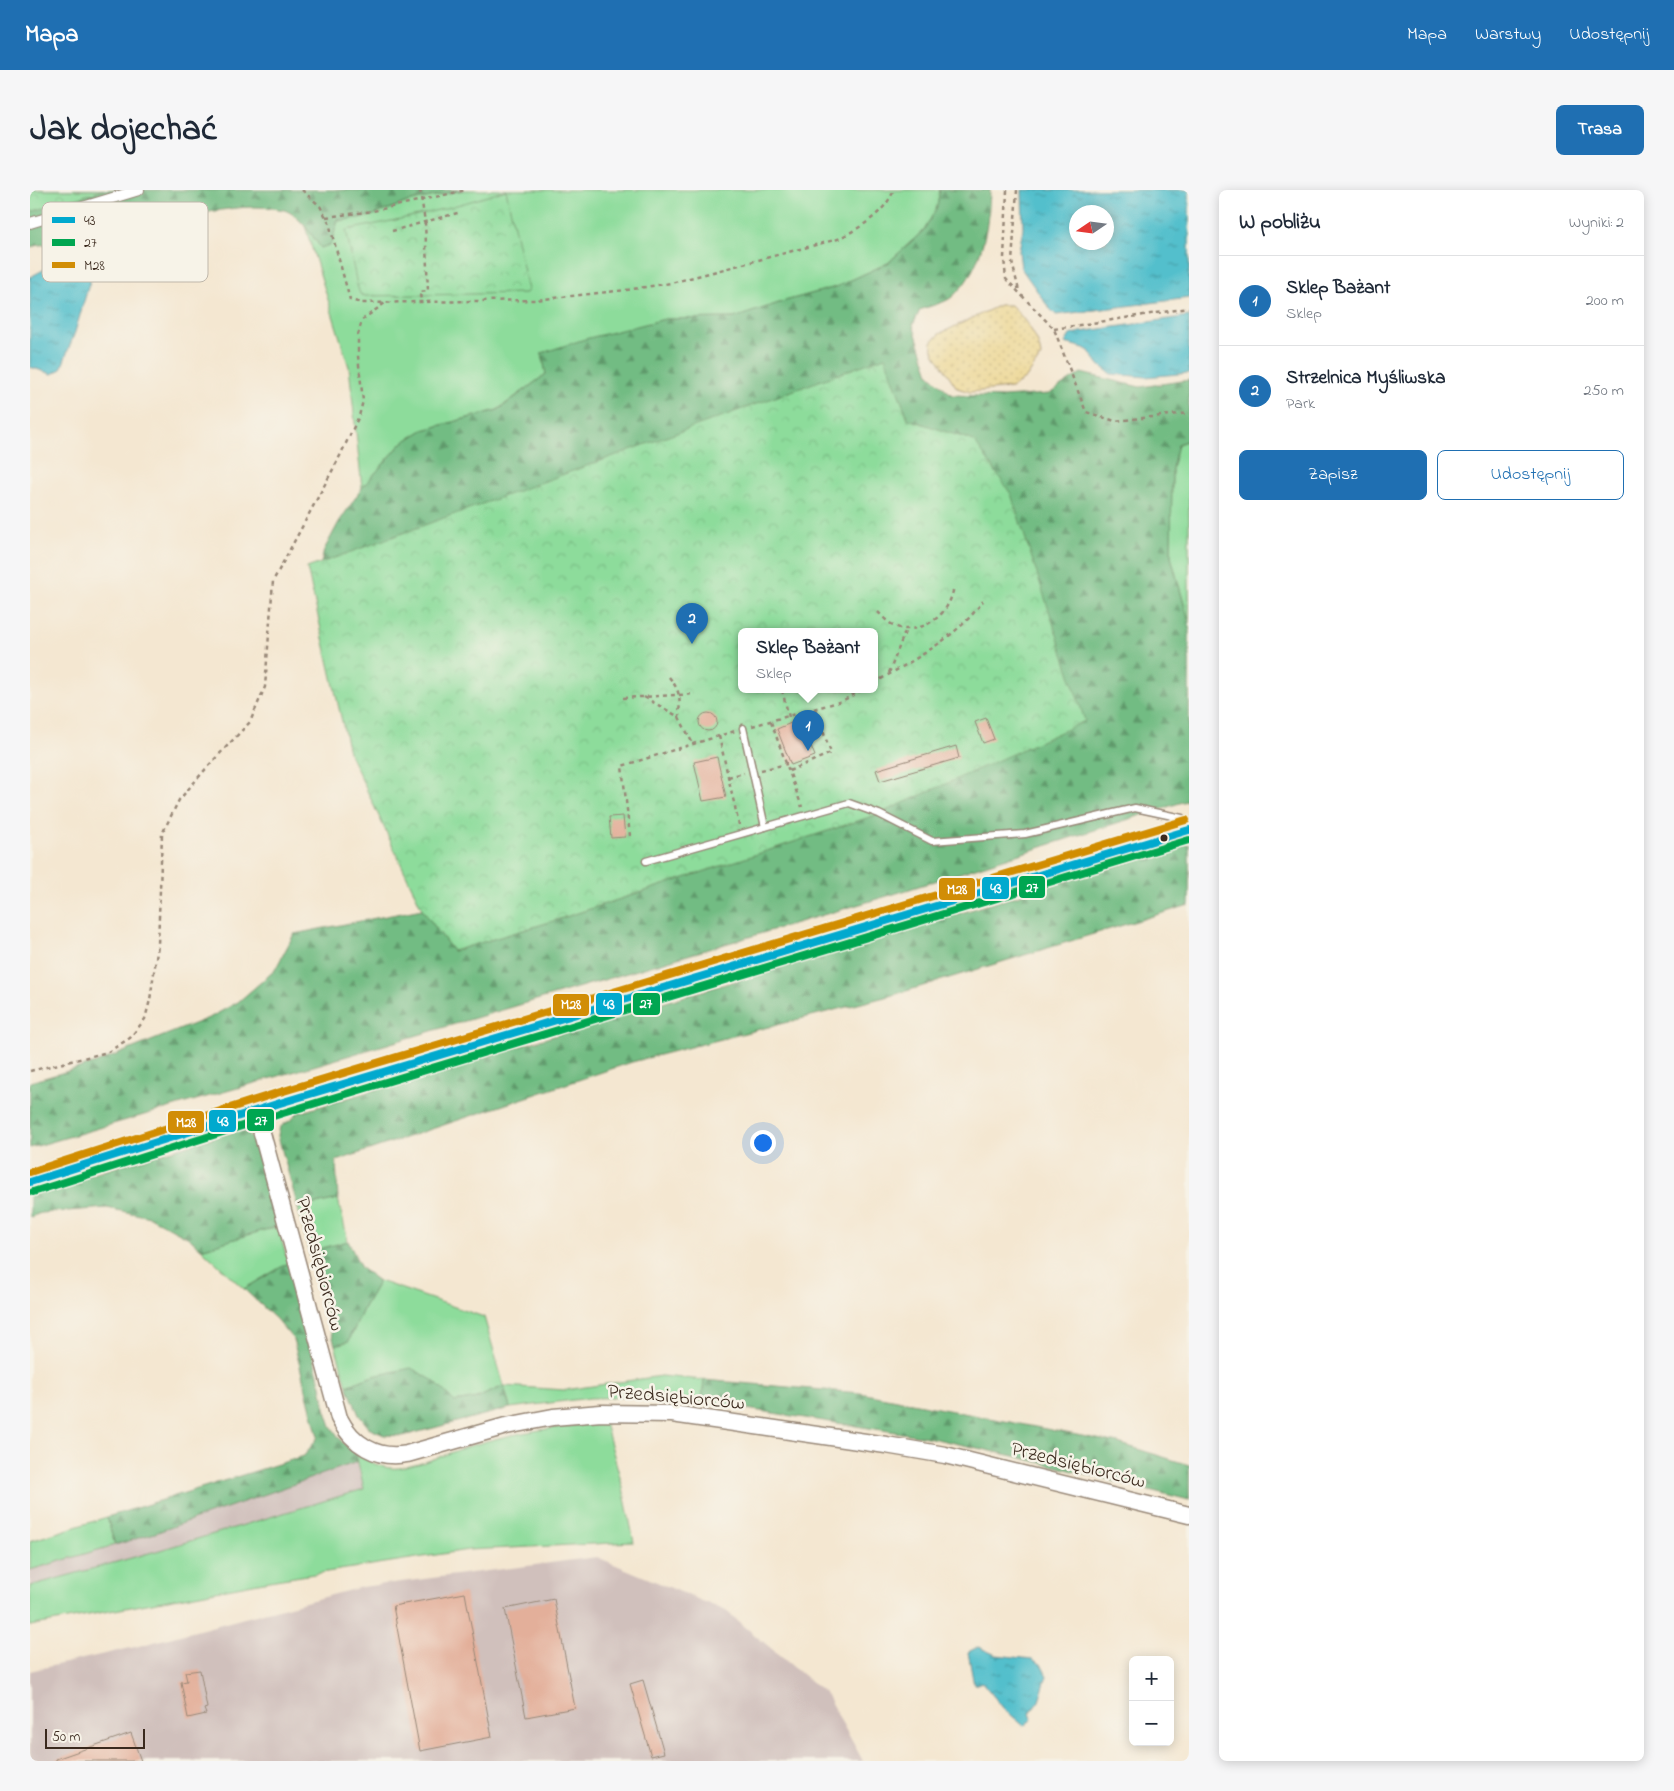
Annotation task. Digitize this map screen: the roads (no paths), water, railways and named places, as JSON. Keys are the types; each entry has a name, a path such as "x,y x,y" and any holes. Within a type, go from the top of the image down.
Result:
{"main road":[{"path":"30,1182 256,1111 1189,830"}],"street":[{"path":"99,202 139,190"},
{"path":"30,223 42,219"},
{"name":"Przedsiębiorców","path":"256,1111 339,1418 355,1440 376,1452 386,1455 401,1455 506,1426 553,1417 601,1413 672,1414 945,1455 1189,1515"}],"lane":[{"path":"743,728 765,827"},
{"path":"646,861 849,803 880,814 932,841 1025,834 1135,808 1182,818 1189,823"}],"water":[{"path":"1022,190 1189,190 1189,298 1056,315 1021,268 1019,251 1023,228"},
{"path":"42,271 42,282 90,282 75,332 61,369 52,374 30,367 30,277"},
{"path":"1189,316 1189,373 1146,377 1111,374 1099,365 1089,351 1065,343 1070,335 1081,332"},
{"path":"978,1647 996,1655 1032,1659 1041,1664 1047,1676 1039,1701 1030,1713 1032,1719 1024,1726 1004,1709 982,1682 974,1685 968,1652"}],"place":[{"name":"Strzelnica Myśliwska","path":"692,644"},
{"name":"Sklep Bażant","path":"808,751"}]}
